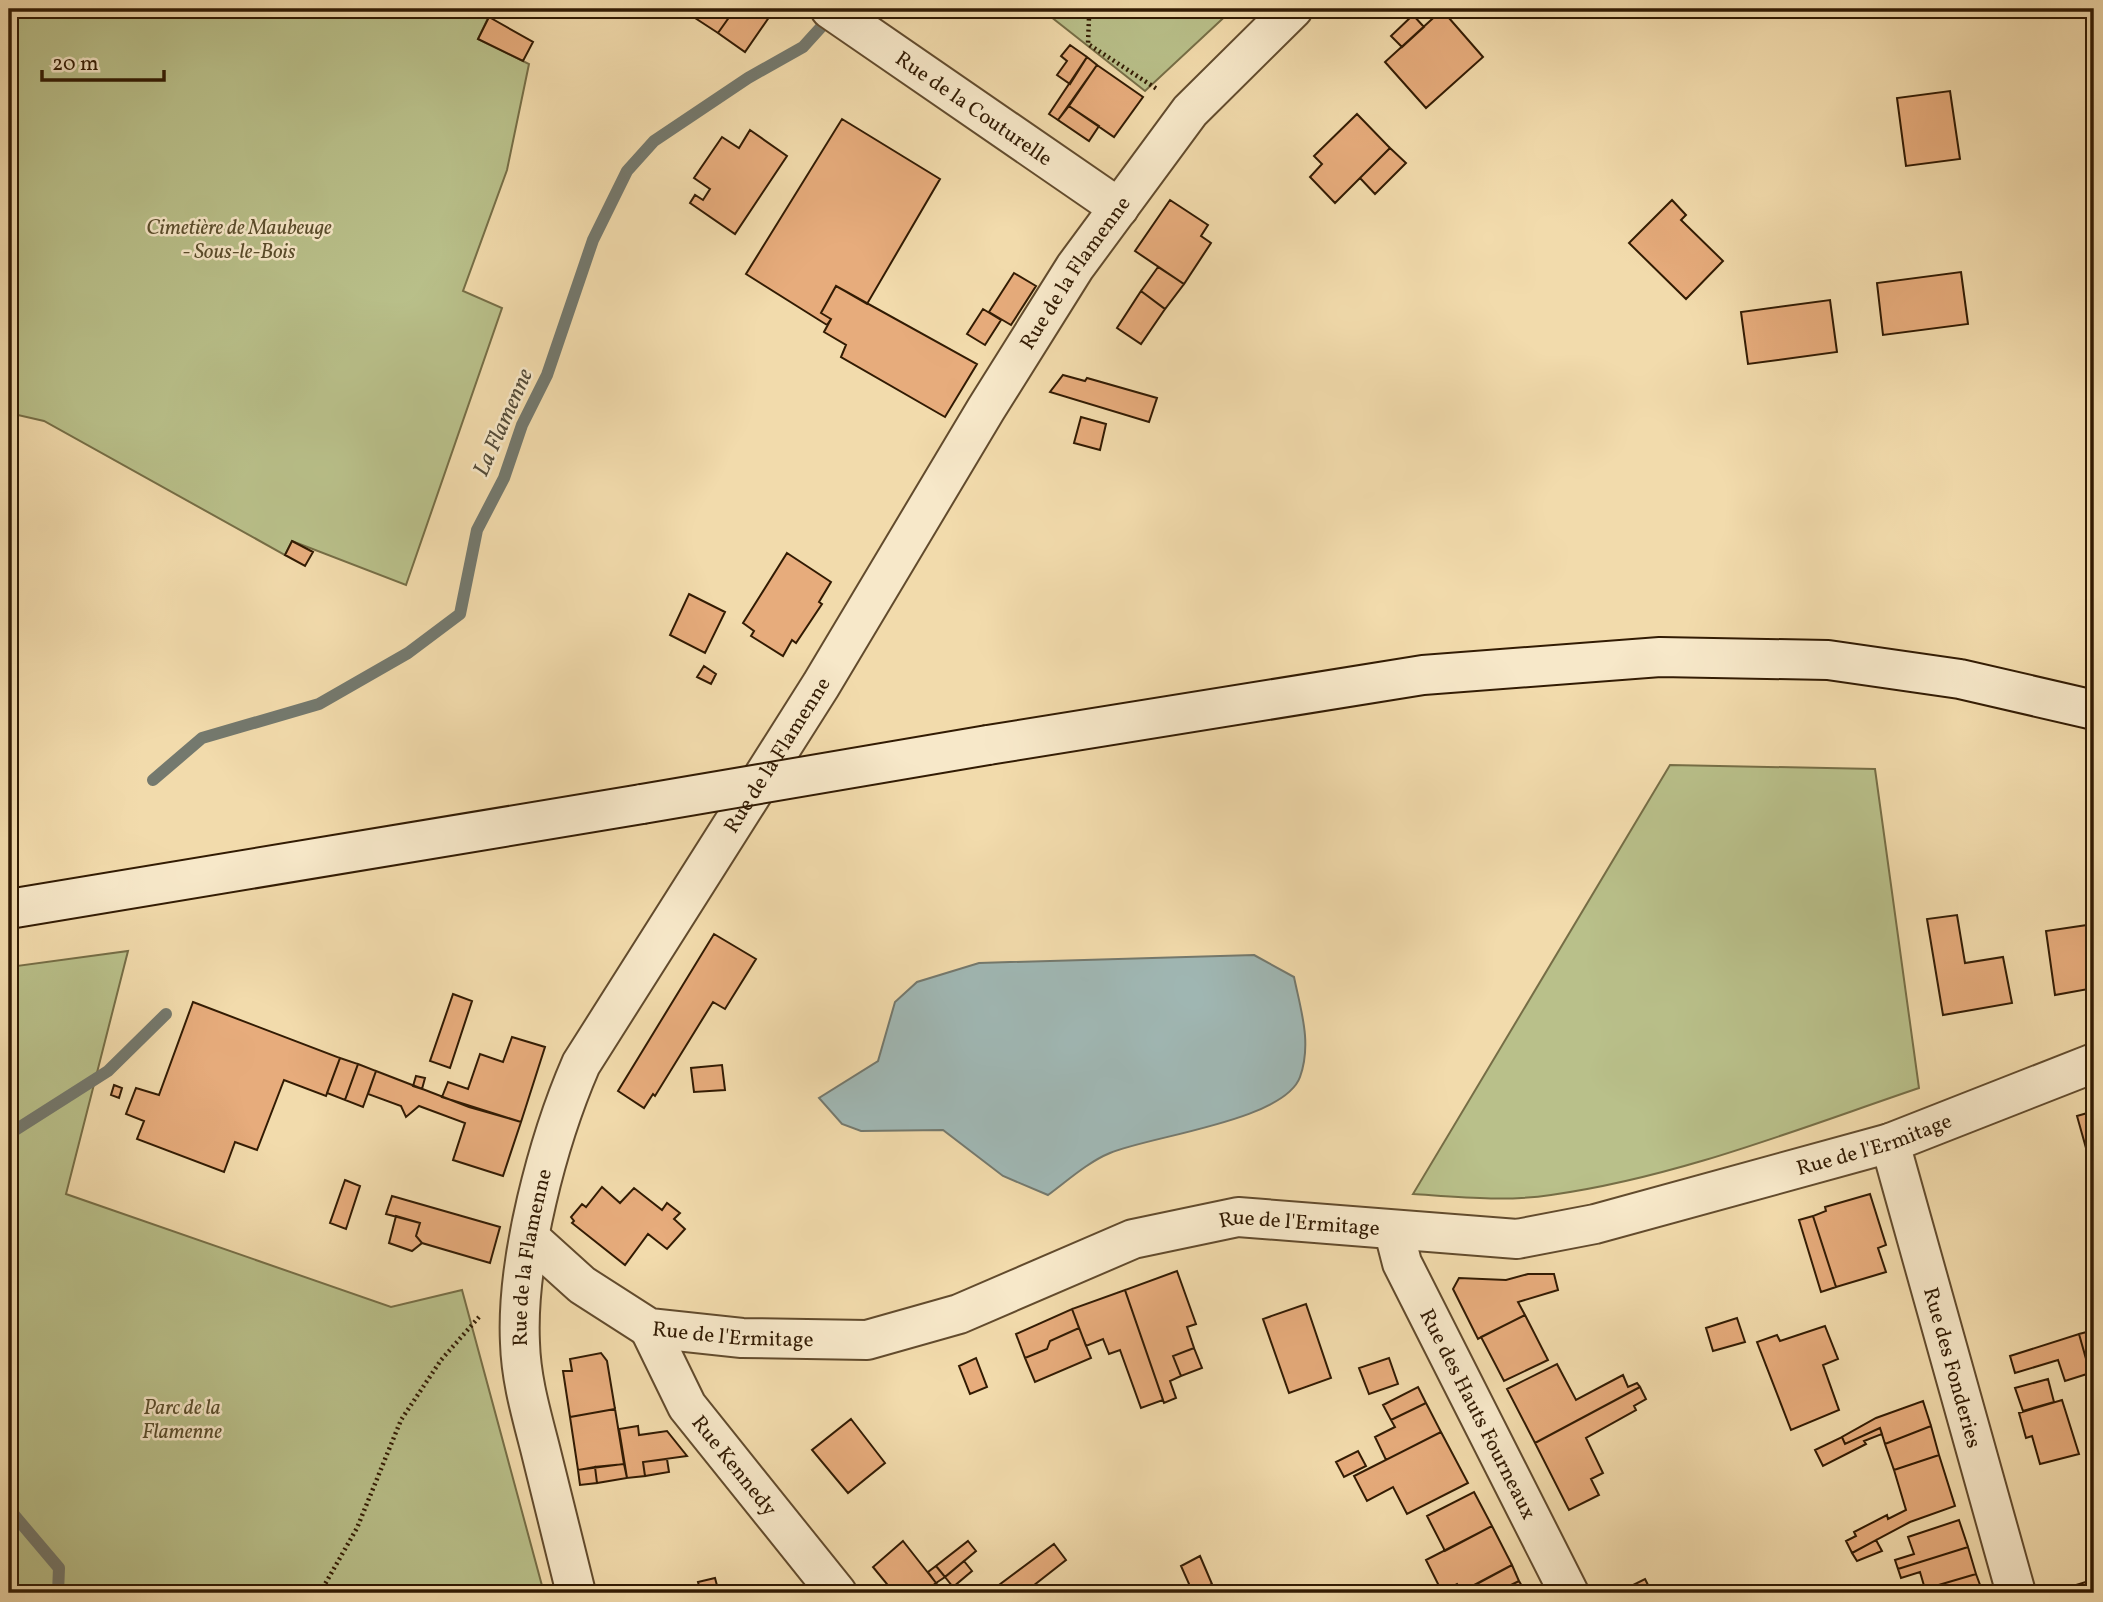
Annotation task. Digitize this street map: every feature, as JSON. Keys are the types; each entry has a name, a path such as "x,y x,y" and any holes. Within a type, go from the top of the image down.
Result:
{"street":[{"name":"Rue de la Couturelle","path":"830,9 1119,208"},
{"name":"Rue de la Flamenne","path":"576,1593 524,1383 520,1343 522,1293 530,1238 561,1111 581,1064 821,685 993,397 1075,267 1190,111 1293,9"},
{"path":"9,908 988,745 1423,676 1660,657 1828,660 1960,679 2094,710"},
{"name":"Rue de l'Ermitage","path":"530,1238 582,1285 649,1328 742,1338 867,1340 959,1314 1133,1239 1238,1217 1394,1232 1517,1239 1608,1220 1889,1143 2094,1063"},
{"name":"Rue des Fonderies","path":"1889,1143 2016,1593"},
{"name":"Rue des Hauts Fourneaux","path":"1394,1232 1402,1263 1569,1593"},
{"name":"Rue Kennedy","path":"649,1328 687,1406 838,1593"}],"path":[{"path":"1094,9 1089,17 1088,44 1190,111"},
{"path":"320,1593 357,1528 401,1420 441,1360 486,1309 522,1293"}],"green space":[{"name":"Cimetière de Maubeuge - Sous-le-Bois","path":"9,9 489,9 489,16 478,39 529,64 507,170 463,291 502,308 406,585 292,541 285,555 44,421 9,413"},
{"path":"1041,9 1233,9 1145,91"},
{"path":"1670,765 1875,769 1919,1088 1737,1150 1598,1187 1516,1198 1413,1194"},
{"name":"Parc de la Flamenne","path":"128,951 66,1194 391,1307 462,1290 544,1593 9,1593 9,967"}],"water":[{"path":"1254,955 1294,977 1304,1027 1305,1052 1300,1077 1289,1092 1269,1105 1243,1116 1110,1153 1048,1195 1003,1176 943,1130 861,1131 842,1124 819,1098 878,1061 895,1002 917,982 979,963"}],"building":[{"path":"681,9 697,9 692,16"},
{"path":"697,9 735,9 718,33 692,16"},
{"path":"735,9 767,9 772,13 745,52 718,33"},
{"path":"1442,10 1483,57 1426,108 1385,62"},
{"path":"1413,15 1424,27 1402,47 1391,36"},
{"path":"489,17 533,42 523,61 478,39"},
{"path":"1070,45 1087,57 1070,84 1057,75 1067,61 1061,56"},
{"path":"1087,57 1097,65 1058,120 1049,114"},
{"path":"1097,65 1143,97 1114,137 1069,106"},
{"path":"1950,91 1960,159 1906,166 1897,98"},
{"path":"1069,106 1099,126 1089,141 1058,120"},
{"path":"1357,114 1390,148 1335,203 1310,177 1322,164 1314,156"},
{"path":"842,119 940,179 867,304 836,286 821,313 831,319 827,325 746,274"},
{"path":"750,130 787,156 735,234 690,203 695,195 703,200 710,189 694,178 722,137 739,148"},
{"path":"1390,148 1406,163 1375,194 1360,178"},
{"path":"1170,200 1208,225 1201,236 1211,243 1184,284 1135,251"},
{"path":"1672,200 1686,215 1681,220 1723,261 1686,299 1629,243"},
{"path":"1158,267 1184,284 1165,309 1141,291"},
{"path":"1961,272 1968,324 1883,335 1877,283"},
{"path":"1014,273 1036,286 1011,325 989,312"},
{"path":"836,286 977,364 945,417 841,357 846,345 824,332 831,319 821,313"},
{"path":"1141,291 1165,309 1141,344 1117,328"},
{"path":"1830,300 1837,352 1748,364 1741,312"},
{"path":"983,309 1001,320 985,345 967,334"},
{"path":"1063,375 1085,381 1087,378 1157,398 1149,422 1050,392"},
{"path":"1081,417 1106,424 1100,450 1074,443"},
{"path":"292,541 313,552 305,566 285,555"},
{"path":"787,553 831,582 819,602 822,604 796,643 792,640 783,656 751,636 754,631 743,623"},
{"path":"689,594 725,612 705,653 670,635"},
{"path":"704,666 716,674 711,684 697,677"},
{"path":"1957,915 1965,963 2003,957 2012,1003 1943,1015 1927,919"},
{"path":"2094,924 2094,988 2055,995 2046,931"},
{"path":"714,934 756,959 725,1009 713,1002 655,1096 653,1094 644,1108 618,1091"},
{"path":"453,994 472,1001 450,1068 430,1061"},
{"path":"193,1002 340,1058 326,1096 284,1080 257,1150 235,1142 224,1172 137,1139 144,1121 126,1114 136,1088 159,1095"},
{"path":"512,1037 545,1047 521,1122 442,1097 448,1082 468,1089 480,1054 503,1062"},
{"path":"340,1058 358,1064 345,1100 327,1093"},
{"path":"358,1064 376,1071 363,1107 345,1100"},
{"path":"722,1065 725,1090 694,1092 691,1068"},
{"path":"376,1071 469,1107 521,1122 503,1176 453,1160 465,1123 419,1106 406,1117 401,1106 368,1094"},
{"path":"416,1076 425,1078 422,1089 413,1086"},
{"path":"114,1085 122,1088 119,1098 111,1095"},
{"path":"2094,1111 2094,1173 2093,1173 2077,1116"},
{"path":"345,1180 360,1186 346,1229 330,1223"},
{"path":"602,1187 620,1203 634,1188 662,1210 667,1203 680,1213 674,1219 685,1229 667,1249 648,1234 625,1265 572,1223 574,1221 571,1217 582,1204 586,1207"},
{"path":"1870,1194 1886,1245 1878,1248 1886,1272 1836,1287 1813,1216 1826,1211 1825,1207"},
{"path":"392,1196 500,1227 490,1263 422,1243 416,1236 420,1223 386,1214"},
{"path":"396,1216 420,1223 416,1236 422,1243 412,1251 389,1243"},
{"path":"1813,1216 1836,1287 1821,1292 1799,1220"},
{"path":"1177,1271 1196,1324 1187,1327 1194,1348 1173,1356 1181,1376 1170,1381 1176,1398 1164,1403 1125,1290"},
{"path":"1528,1274 1554,1274 1558,1290 1518,1302 1525,1315 1478,1339 1453,1289 1459,1278 1506,1280"},
{"path":"1125,1290 1163,1400 1141,1408 1120,1350 1109,1354 1103,1339 1086,1346 1072,1309"},
{"path":"1306,1304 1331,1378 1289,1393 1263,1319"},
{"path":"1072,1309 1079,1328 1050,1341 1047,1349 1025,1358 1016,1334"},
{"path":"1525,1315 1548,1360 1504,1381 1481,1337"},
{"path":"1737,1318 1745,1342 1713,1351 1706,1328"},
{"path":"1825,1326 1838,1359 1823,1365 1839,1410 1791,1430 1757,1342 1777,1335 1780,1341"},
{"path":"1079,1328 1091,1358 1035,1382 1025,1358 1047,1349 1050,1341"},
{"path":"2094,1330 2094,1372 2090,1373 2079,1334"},
{"path":"2079,1334 2090,1373 2065,1381 2058,1360 2015,1373 2010,1356"},
{"path":"1194,1348 1202,1368 1181,1376 1173,1356"},
{"path":"601,1353 607,1361 615,1409 570,1417 563,1371 572,1371 570,1359"},
{"path":"976,1358 987,1387 970,1394 959,1366"},
{"path":"1389,1358 1398,1384 1369,1394 1359,1368"},
{"path":"1557,1364 1576,1400 1623,1375 1628,1387 1637,1383 1640,1387 1535,1443 1507,1389"},
{"path":"2048,1379 2054,1402 2023,1411 2015,1388"},
{"path":"1418,1387 1426,1403 1391,1420 1383,1405"},
{"path":"1640,1387 1646,1399 1634,1406 1636,1410 1586,1438 1603,1473 1591,1479 1599,1495 1569,1510 1535,1443"},
{"path":"2062,1400 2079,1454 2040,1464 2032,1436 2026,1438 2019,1413"},
{"path":"1923,1401 1931,1426 1885,1444 1880,1428 1845,1444 1842,1437 1876,1418"},
{"path":"1426,1403 1441,1432 1386,1460 1375,1437 1395,1427 1391,1420"},
{"path":"615,1409 624,1464 578,1470 570,1417"},
{"path":"851,1419 885,1463 848,1493 812,1450"},
{"path":"638,1426 639,1435 667,1431 687,1456 643,1462 645,1476 627,1478 619,1429"},
{"path":"1931,1426 1939,1455 1894,1470 1885,1444"},
{"path":"1880,1428 1882,1434 1864,1441 1866,1444 1823,1466 1815,1450 1842,1437 1845,1444"},
{"path":"1441,1432 1468,1483 1407,1514 1393,1487 1367,1501 1354,1476"},
{"path":"1358,1451 1366,1466 1344,1477 1336,1462"},
{"path":"1939,1455 1955,1506 1910,1522 1852,1553 1846,1541 1856,1536 1854,1532 1887,1515 1888,1519 1906,1510 1894,1470"},
{"path":"667,1459 669,1472 645,1476 643,1462"},
{"path":"624,1464 627,1478 597,1483 595,1467"},
{"path":"595,1467 597,1483 580,1485 578,1470"},
{"path":"1474,1492 1492,1526 1445,1551 1427,1516"},
{"path":"1959,1520 1968,1547 1898,1569 1895,1560 1914,1554 1908,1537"},
{"path":"1492,1526 1512,1565 1461,1592 1457,1584 1442,1592 1426,1560"},
{"path":"1876,1540 1882,1551 1857,1561 1852,1553"},
{"path":"903,1541 936,1583 924,1593 880,1593 878,1591 887,1584 873,1567"},
{"path":"968,1541 976,1551 945,1577 936,1566"},
{"path":"1054,1544 1066,1560 1024,1593 999,1593 995,1588"},
{"path":"1968,1547 1976,1574 1925,1589 1920,1572 1901,1578 1898,1569"},
{"path":"1200,1556 1212,1584 1193,1593 1181,1566"},
{"path":"964,1561 972,1571 953,1587 945,1577"},
{"path":"1512,1565 1519,1581 1495,1593 1477,1593 1473,1586"},
{"path":"936,1566 945,1577 936,1583 928,1572"},
{"path":"1976,1574 1983,1593 1926,1593 1925,1589"},
{"path":"715,1578 719,1593 701,1593 698,1582"},
{"path":"1645,1579 1652,1593 1617,1593"},
{"path":"2094,1579 2094,1593 2092,1593 2089,1581"},
{"path":"1519,1581 1526,1593 1495,1593"},
{"path":"2089,1581 2092,1593 2056,1591"},
{"path":"936,1583 944,1593 924,1593"},
{"path":"1895,1586 1898,1593 1876,1593 1876,1592"}],"waterway":[{"name":"La Flamenne","path":"153,780 202,738 319,704 408,653 460,614 477,530 504,478 522,425 547,375 593,240 627,171 654,141 748,78 803,47 833,14"},
{"name":"La Flamenne","path":"9,1134 108,1071 166,1014"},
{"name":"La Flamenne","path":"9,1509 59,1568 58,1593"}]}
